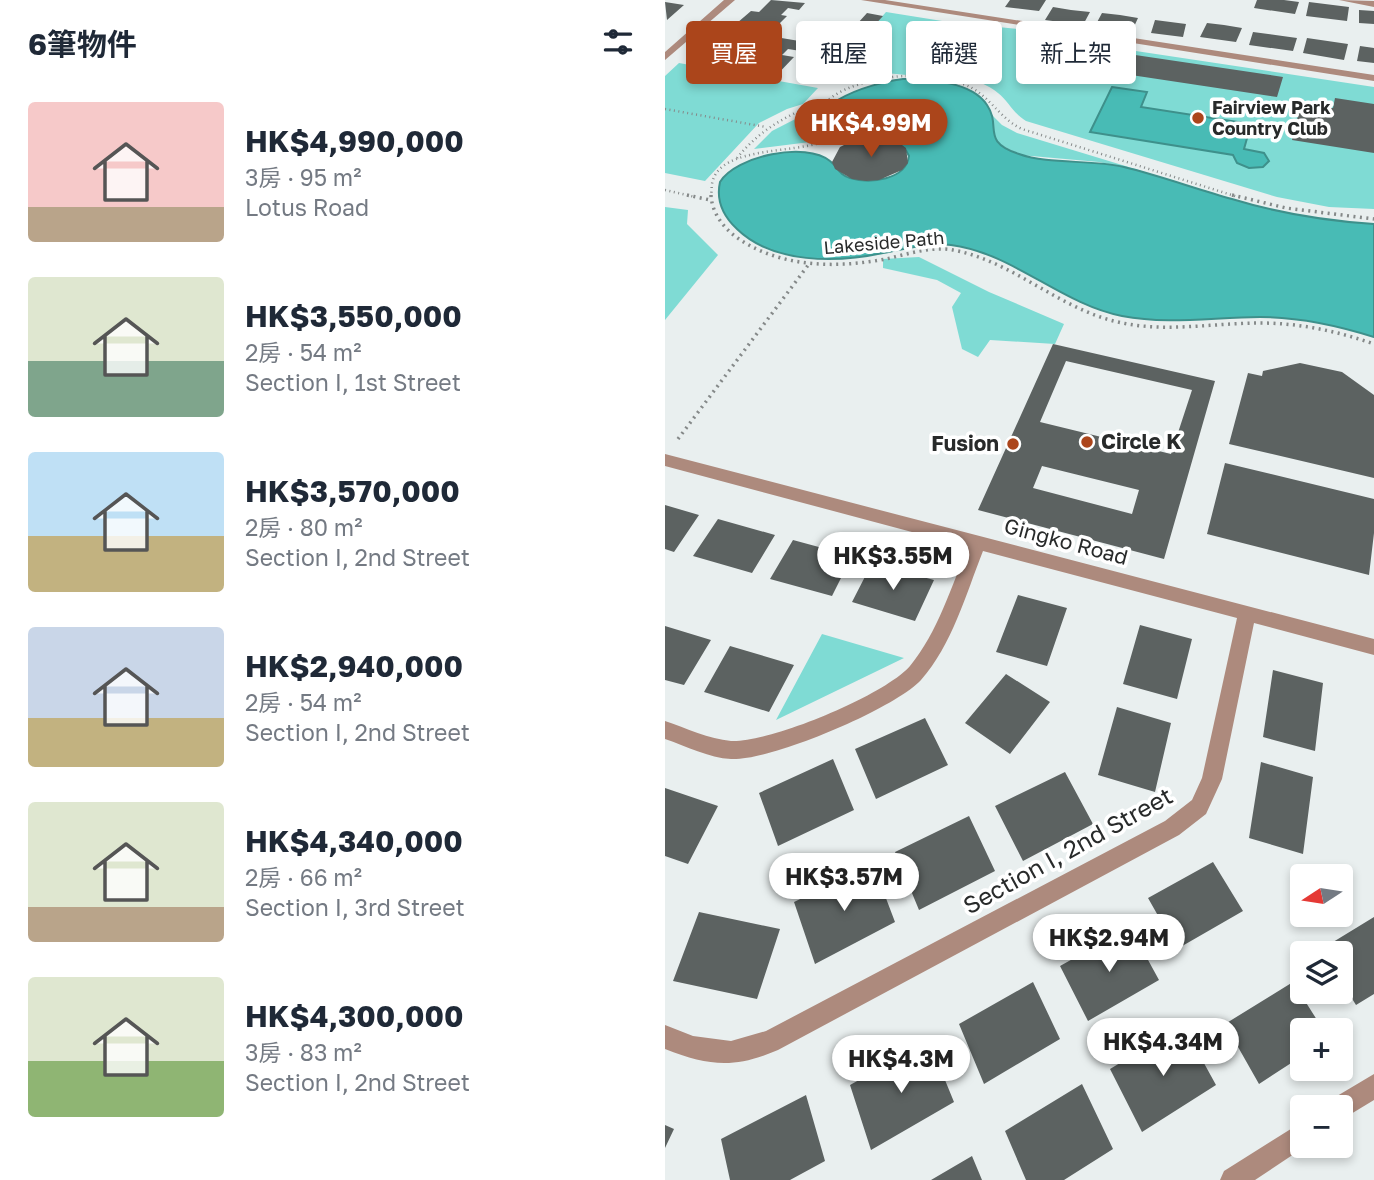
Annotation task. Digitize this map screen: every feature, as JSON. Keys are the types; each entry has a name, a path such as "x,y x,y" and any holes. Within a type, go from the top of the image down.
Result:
{"street":[{"path":"665,57 730,0"},
{"path":"866,0 1374,78"},
{"path":"1344,0 1374,4"},
{"name":"Gingko Road","path":"669,454 978,543 1374,647"},
{"path":"665,730 715,746 746,750 778,742 902,686 919,671 931,653 978,543"},
{"name":"Section I, 2nd Street","path":"665,1037 693,1048 731,1053 770,1042 1172,828 1199,807 1212,779 1247,614"},
{"path":"1353,1100 1374,1086"},
{"path":"1233,1180 1290,1142"}],"path":[{"path":"736,160 744,148 767,127 796,111 875,79 906,76"},
{"path":"961,84 984,94 1005,120 1031,132 1263,203 1325,215 1374,219"},
{"path":"665,190 711,200 712,181 725,166 736,160 761,152 817,146 825,138 818,120 820,109 828,100"},
{"path":"665,108 767,127"},
{"name":"Lakeside Path","path":"711,200 724,227 743,243 777,257 809,263 866,262 918,251 947,250 984,260 1077,308 1117,322 1162,327 1281,324 1327,330 1374,344"},
{"path":"669,454 809,263"}],"shaded area":[{"path":"886,12 942,21 906,21 906,75 892,74 892,21 878,21"},
{"name":"Fairview Park Country Club","path":"1002,27 1016,29 1016,84 1136,84 1136,51 1374,87 1374,209 1329,207 1277,197 1026,121 993,89 983,84 1002,84"},
{"path":"679,63 686,64 686,84 782,84 782,82 818,88 803,104 759,123 705,181 665,173 665,76"},
{"path":"906,79 906,84 953,84 971,91 987,105 996,139 1007,149 1019,154 1043,160 1124,167 1284,212 1374,224 1374,337 1332,325 1289,318 1139,319 1100,310 1078,301 1016,268 974,250 933,244 865,256 806,258 769,249 732,224 720,201 720,182 728,173 756,159 772,154 805,152 819,155 830,161 843,175 858,180 886,178 901,170 909,156 898,143 883,138 850,142 831,130 824,119 828,109 839,100 872,86 892,84 892,81"},
{"path":"1112,87 1147,92 1141,107 1251,124 1244,149 1264,153 1269,161 1263,167 1249,168 1237,163 1233,155 1090,132"},
{"path":"811,111 810,127 816,134 810,142 754,149 772,131"},
{"path":"992,115 1002,125 1017,133 1145,172 1099,162 1020,155 998,143 992,135"},
{"path":"665,207 688,210 687,224 718,255 665,320"},
{"path":"919,257 989,292 1064,324 1055,344 990,340 978,357 962,349 952,307 961,293 937,280 883,268 883,259"},
{"path":"822,634 904,658 776,720"}],"building":[{"path":"771,0 805,3 799,10 788,8 781,15 787,16 782,21 739,21 751,11 759,12"},
{"path":"1010,0 1046,0 1039,11 1005,7"},
{"path":"1257,0 1299,2 1295,14 1254,8"},
{"path":"665,2 684,5 667,20"},
{"path":"1309,2 1349,7 1347,21 1306,16"},
{"path":"1053,7 1090,12 1085,21 1045,20"},
{"path":"1359,10 1374,11 1374,24 1359,23"},
{"path":"867,13 883,16 878,21 860,21"},
{"path":"1102,13 1138,18 1136,22 1098,21"},
{"path":"1155,20 1186,24 1183,37 1151,33"},
{"path":"1207,23 1242,28 1236,42 1200,37"},
{"path":"1253,32 1297,38 1293,51 1249,45"},
{"path":"782,38 796,40 796,50 788,49 782,55"},
{"path":"1307,38 1348,44 1344,60 1303,53"},
{"path":"1360,46 1374,48 1374,63 1357,61"},
{"path":"782,55 794,57 782,70"},
{"path":"1136,55 1283,77 1277,97 1136,76"},
{"path":"1335,98 1374,104 1374,153 1292,140 1301,103 1333,108"},
{"path":"876,137 899,143 906,148 908,163 902,170 879,180 866,181 852,179 835,169 832,162 840,147 850,142"},
{"path":"1053,344 1215,381 1164,559 978,510","holes":["1066,361 1192,390 1171,454 1040,422","1042,466 1139,490 1132,514 1033,488"]},
{"path":"1300,363 1342,372 1374,395 1374,478 1229,444 1248,373 1262,376 1263,371"},
{"path":"1225,463 1374,499 1374,533 1369,575 1207,534"},
{"path":"665,505 699,515 674,552 665,549"},
{"path":"718,519 775,535 752,573 693,556"},
{"path":"793,540 852,556 832,596 770,579"},
{"path":"872,563 934,580 915,621 852,602"},
{"path":"1018,595 1067,608 1047,666 996,652"},
{"path":"1140,625 1192,639 1177,699 1123,684"},
{"path":"665,626 711,640 684,685 665,680"},
{"path":"730,646 794,665 769,712 704,692"},
{"path":"1273,670 1323,683 1315,751 1263,737"},
{"path":"1006,674 1050,702 1010,754 965,723"},
{"path":"1117,707 1171,723 1155,792 1098,775"},
{"path":"925,718 948,765 876,799 855,749"},
{"path":"833,759 854,810 778,846 759,793"},
{"path":"1261,762 1313,777 1303,854 1249,838"},
{"path":"1065,772 1093,824 1023,861 995,806"},
{"path":"665,788 718,806 688,864 665,856"},
{"path":"969,816 995,871 919,910 895,852"},
{"path":"1213,862 1243,911 1177,949 1148,898"},
{"path":"873,864 895,922 815,964 794,902"},
{"path":"699,912 780,929 757,999 673,981"},
{"path":"1374,917 1374,994 1356,1005 1353,1000 1353,941 1335,941"},
{"path":"1130,927 1159,980 1088,1021 1060,966"},
{"path":"1033,982 1060,1039 984,1084 959,1024"},
{"path":"1290,984 1290,1004 1307,1004 1316,1018 1290,1018 1290,1064 1259,1084 1225,1024"},
{"path":"1183,1025 1216,1085 1142,1132 1110,1069"},
{"path":"929,1041 954,1102 871,1150 850,1085"},
{"path":"1082,1084 1113,1149 1064,1180 1026,1180 1005,1131"},
{"path":"806,1095 825,1161 790,1180 730,1180 721,1139"},
{"path":"665,1125 674,1129 665,1148"},
{"path":"972,1156 982,1180 931,1180"}],"place":[{"name":"Fairview Park Country Club","path":"1198,118"},
{"name":"Circle K","path":"1087,442"},
{"name":"Fusion","path":"1013,444"}]}
